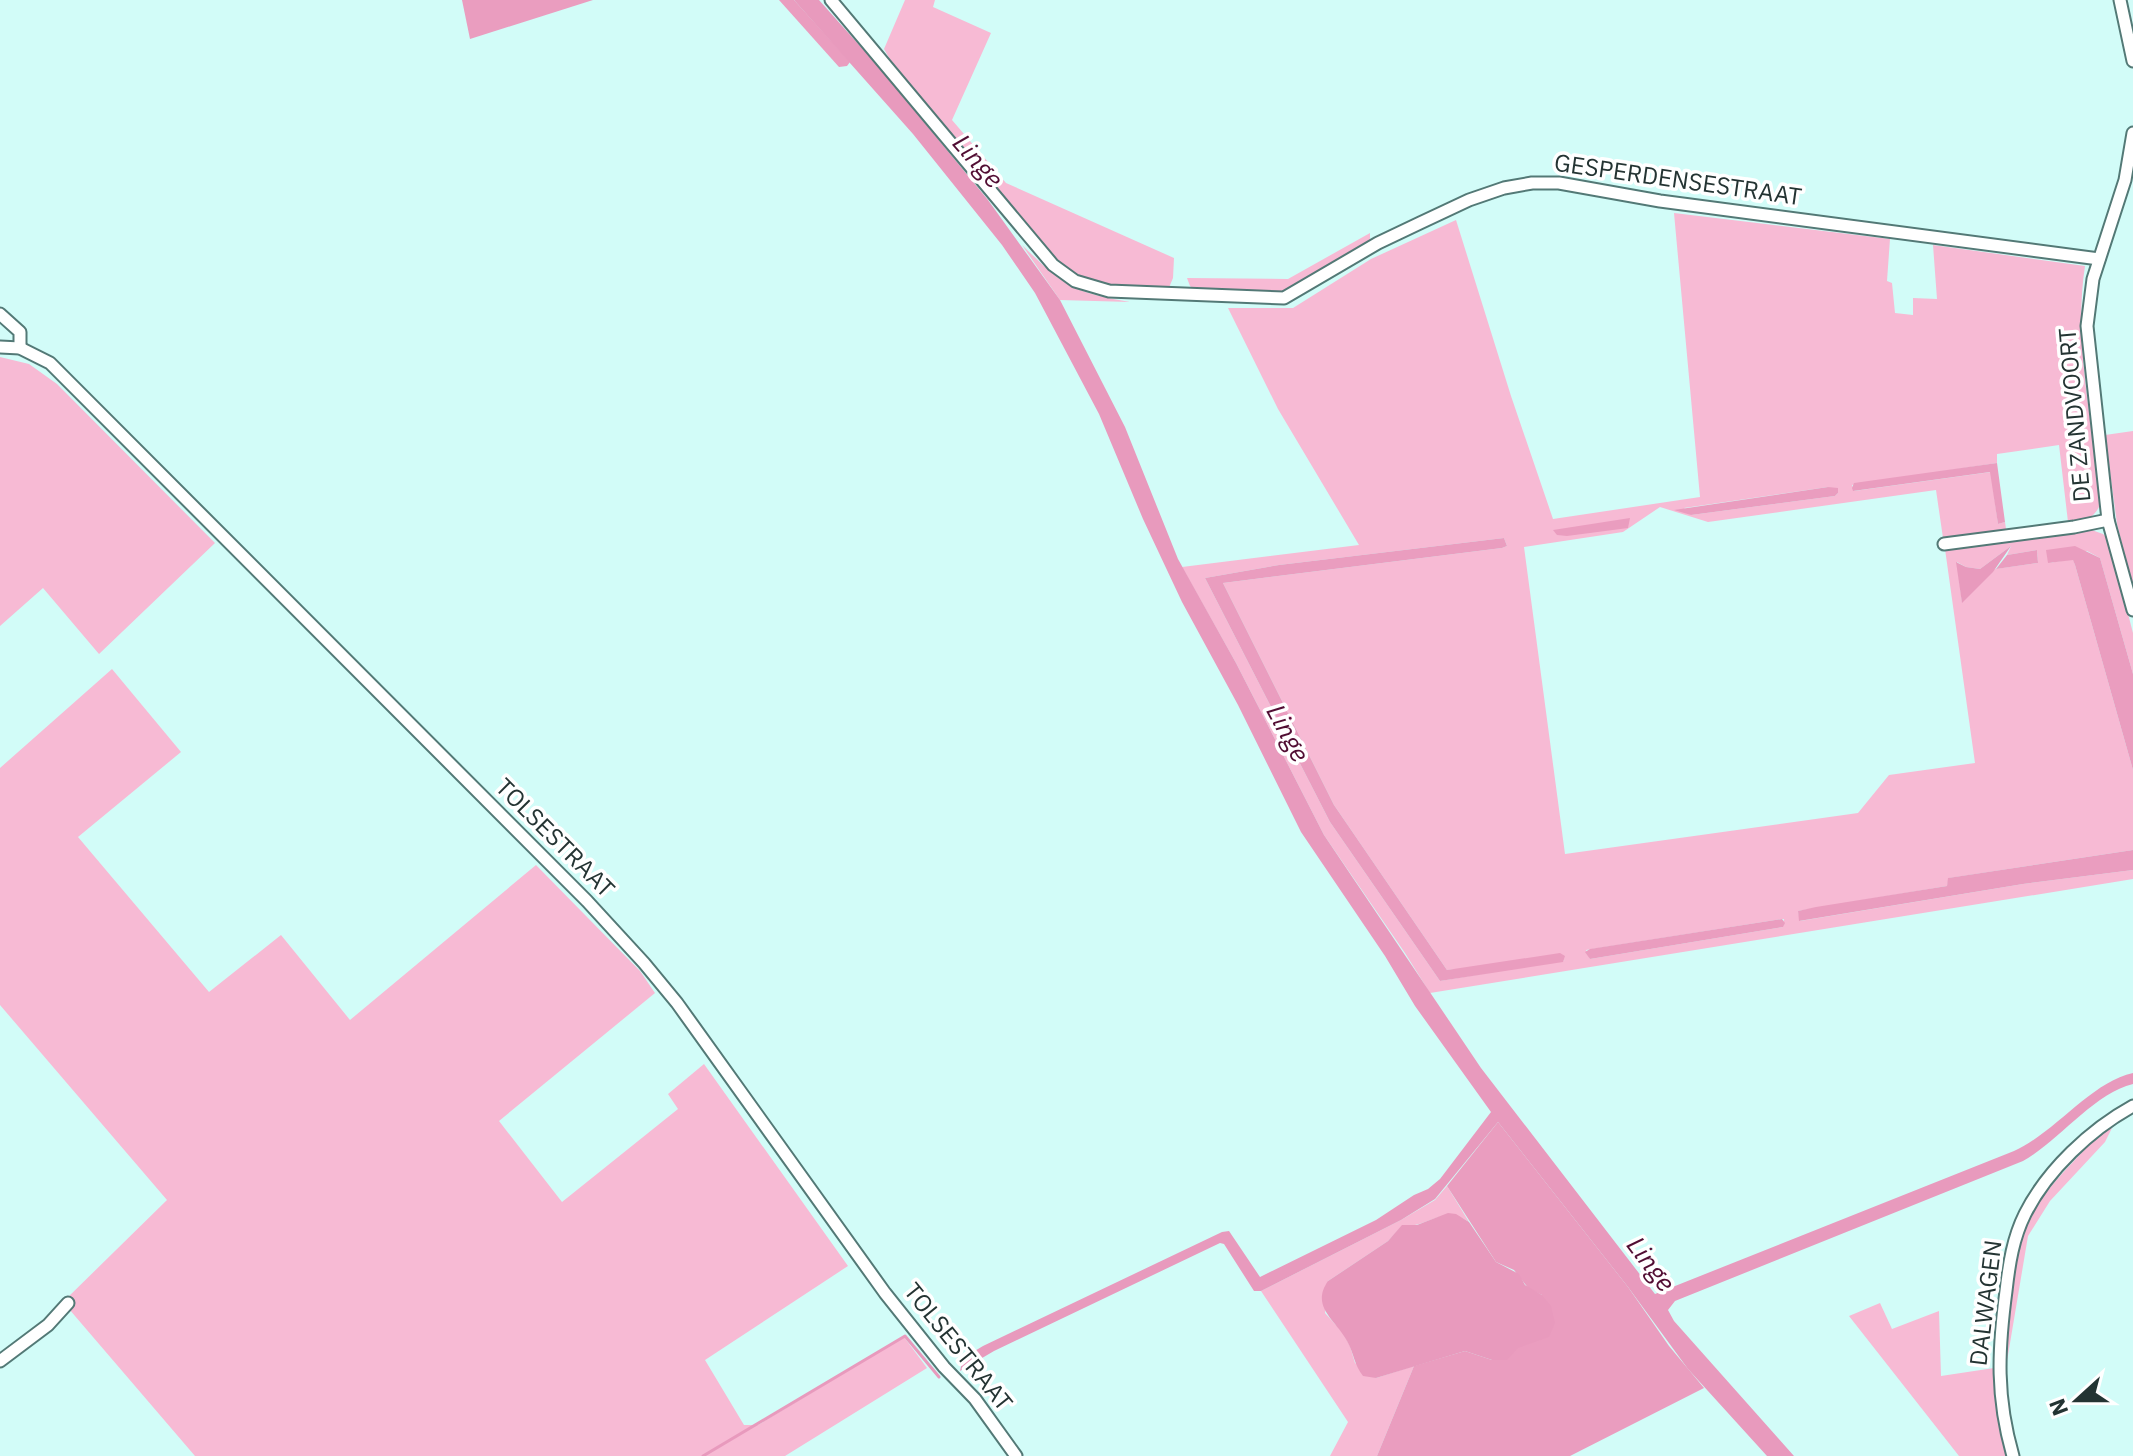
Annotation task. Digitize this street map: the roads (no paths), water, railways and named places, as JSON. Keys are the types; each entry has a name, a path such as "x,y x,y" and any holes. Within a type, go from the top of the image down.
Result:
{"street":[{"name":"GESPERDENSESTRAAT","path":"831,0 1053,265 1075,281 1109,291 1284,298 1378,243 1445,211 1504,188 1532,183 1559,183 1660,201 2099,259"},
{"path":"2120,0 2133,61"},
{"name":"DE ZANDVOORT","path":"2133,133 2125,180 2088,301 2087,326 2108,520 2133,610"},
{"path":"0,314 20,332 20,348 0,347"},
{"name":"TOLSESTRAAT","path":"20,348 50,363 587,901 644,963 677,1003 885,1293 944,1367 975,1399 1016,1456"},
{"name":"DE ZANDVOORT","path":"1944,544 2108,520"},
{"name":"DALWAGEN","path":"2013,1456 2001,1406 1998,1367 2008,1272 2017,1234 2031,1202 2056,1170 2097,1129 2133,1106"},
{"path":"0,1361 48,1325 68,1303"}],"waterway":[{"path":"703,1456 905,1336 939,1377"}],"water label":[{"name":"Linge","path":"978,161"},
{"name":"Linge","path":"1288,733"},
{"name":"Linge","path":"1651,1264"}]}
